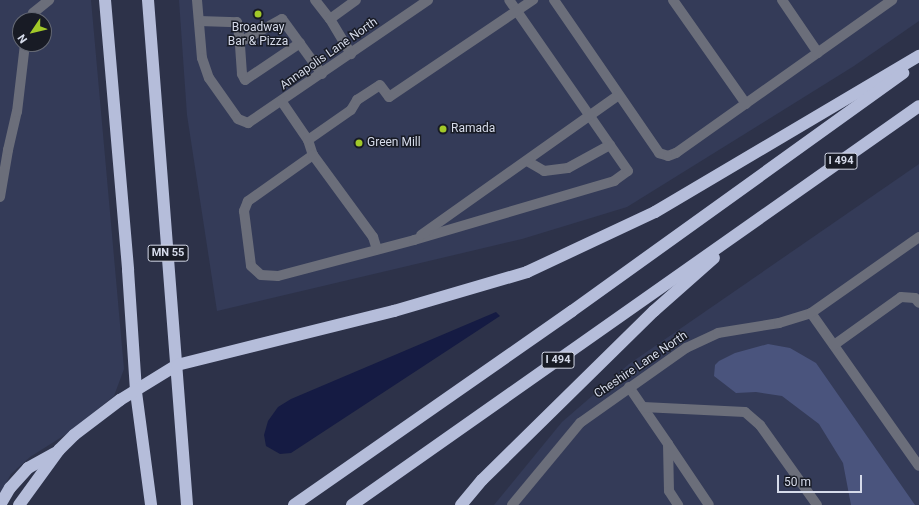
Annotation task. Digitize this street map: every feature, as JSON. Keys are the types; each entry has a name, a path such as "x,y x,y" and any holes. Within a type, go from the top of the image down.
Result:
{"highway":[{"path":"105,0 128,270 136,392 151,505"},
{"name":"MN 55","path":"148,0 187,505"},
{"path":"19,505 59,450 74,435 120,400 136,392 177,365 394,312 527,272 655,212 919,56"},
{"name":"I 494","path":"294,505 572,312 919,61"},
{"name":"I 494","path":"352,505 919,106"},
{"path":"461,505 473,490 654,311 763,215"},
{"path":"0,505 10,488 28,468 59,450"},
{"path":"471,505 473,490"}],"street":[{"path":"37,12 49,0"},
{"path":"197,0 199,21 237,22 242,74 245,80 300,43"},
{"path":"315,0 330,18 351,54"},
{"path":"330,18 356,0"},
{"name":"Annapolis Lane North","path":"199,21 202,58 208,78 231,112 243,122 254,121 428,0"},
{"path":"313,155 248,201 244,211 250,266 261,275 278,276 414,240 614,181 628,171 509,0"},
{"path":"308,140 351,110 357,100 380,84 389,97 533,0"},
{"path":"554,0 659,153 668,156 676,153 892,0"},
{"path":"673,0 746,104"},
{"path":"782,0 818,52"},
{"path":"240,42 282,19 322,74"},
{"path":"0,196 4,153 17,112 24,52"},
{"path":"414,240 619,95"},
{"path":"282,102 308,140 313,155 373,237 377,249"},
{"path":"527,161 544,171 568,168 610,145"},
{"name":"Cheshire Lane North","path":"512,505 580,423 686,348 718,333 779,324 810,313 919,237"},
{"path":"834,345 901,297 915,298 919,303"},
{"path":"810,313 919,466"},
{"path":"629,387 709,505"},
{"path":"643,407 745,412 760,426 817,505"},
{"path":"668,444 669,491 678,505"}],"shaded area":[{"path":"0,0 91,0 124,369 114,396 68,433 30,457 11,474 0,494"},
{"path":"179,0 919,0 919,21 854,66 627,207 522,239 217,311 187,115"},
{"path":"919,164 919,505 494,505 562,422 629,364"},
{"path":"496,312 500,316 291,453 280,454 266,446 264,435 268,421 278,407 291,399"},
{"path":"768,344 790,348 816,363 915,505 851,505 843,463 819,424 782,396 756,392 736,393 714,376 715,365 719,361 735,353"}],"place":[{"name":"Broadway Bar & Pizza","path":"258,14"},
{"name":"Ramada","path":"443,129"},
{"name":"Green Mill","path":"359,143"}]}
